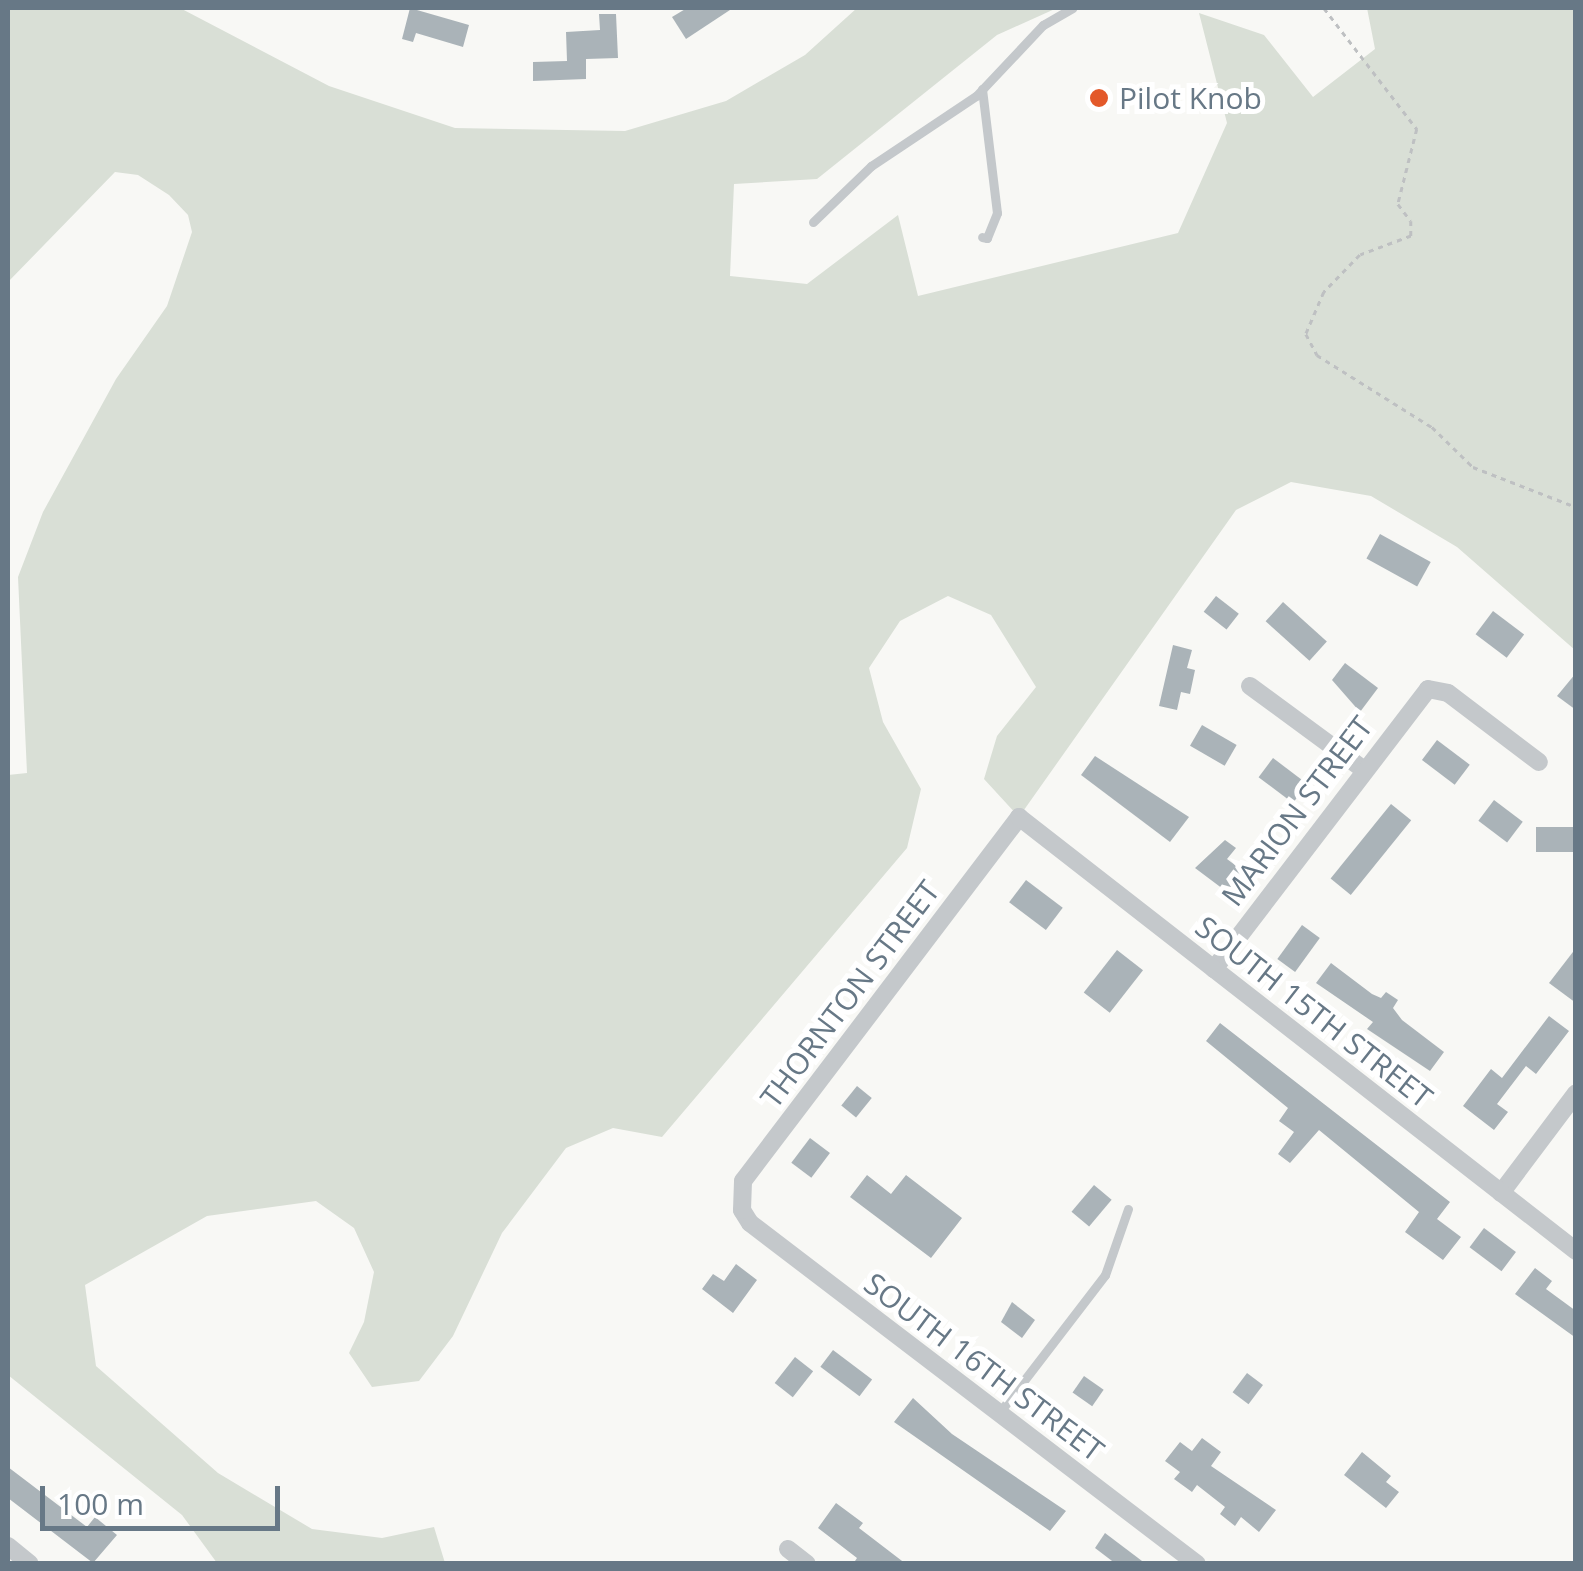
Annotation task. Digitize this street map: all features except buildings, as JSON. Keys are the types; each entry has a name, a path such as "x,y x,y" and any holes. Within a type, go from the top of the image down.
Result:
{"street":[{"path":"1250,686 1364,769"},
{"name":"MARION STREET","path":"1214,969 1428,689 1448,693 1538,762"},
{"name":"SOUTH 15TH STREET","path":"1019,817 1576,1251"},
{"name":"THORNTON STREET","path":"742,1210 743,1181 1019,817"},
{"path":"1501,1193 1576,1093"},
{"name":"SOUTH 16TH STREET","path":"742,1210 750,1224 1197,1564"},
{"path":"8,1546 30,1564"},
{"path":"788,1549 807,1564"}],"lane":[{"path":"814,222 871,166 982,90 1043,25 1072,8"},
{"path":"982,90 998,213 987,238 982,237"},
{"path":"999,1413 1105,1276 1128,1209"}],"path":[{"path":"1324,8 1417,129 1398,204 1411,221 1411,236 1360,256 1324,292 1306,334 1317,355 1432,427 1473,468 1576,507"}],"shaded area":[{"path":"8,8 180,8 329,86 455,128 625,131 726,101 805,55 857,8 1057,8 997,35 817,179 734,184 730,276 807,284 898,215 918,296 1178,233 1227,123 1199,13 1264,35 1313,97 1375,49 1367,8 1575,8 1575,650 1457,547 1371,496 1291,482 1236,510 1019,817 984,779 997,736 1036,687 991,615 948,596 900,621 869,668 883,722 921,789 907,848 662,1137 613,1128 566,1148 502,1233 453,1336 419,1381 372,1387 349,1353 364,1322 374,1272 354,1228 316,1201 207,1216 85,1285 96,1366 218,1473 312,1529 382,1538 434,1527 445,1563 217,1563 182,1515 8,1375 8,775 27,773 18,577 43,512 116,379 167,306 192,232 188,215 169,195 138,175 115,172 8,282"}],"place":[{"name":"Pilot Knob","path":"1099,98"}]}
